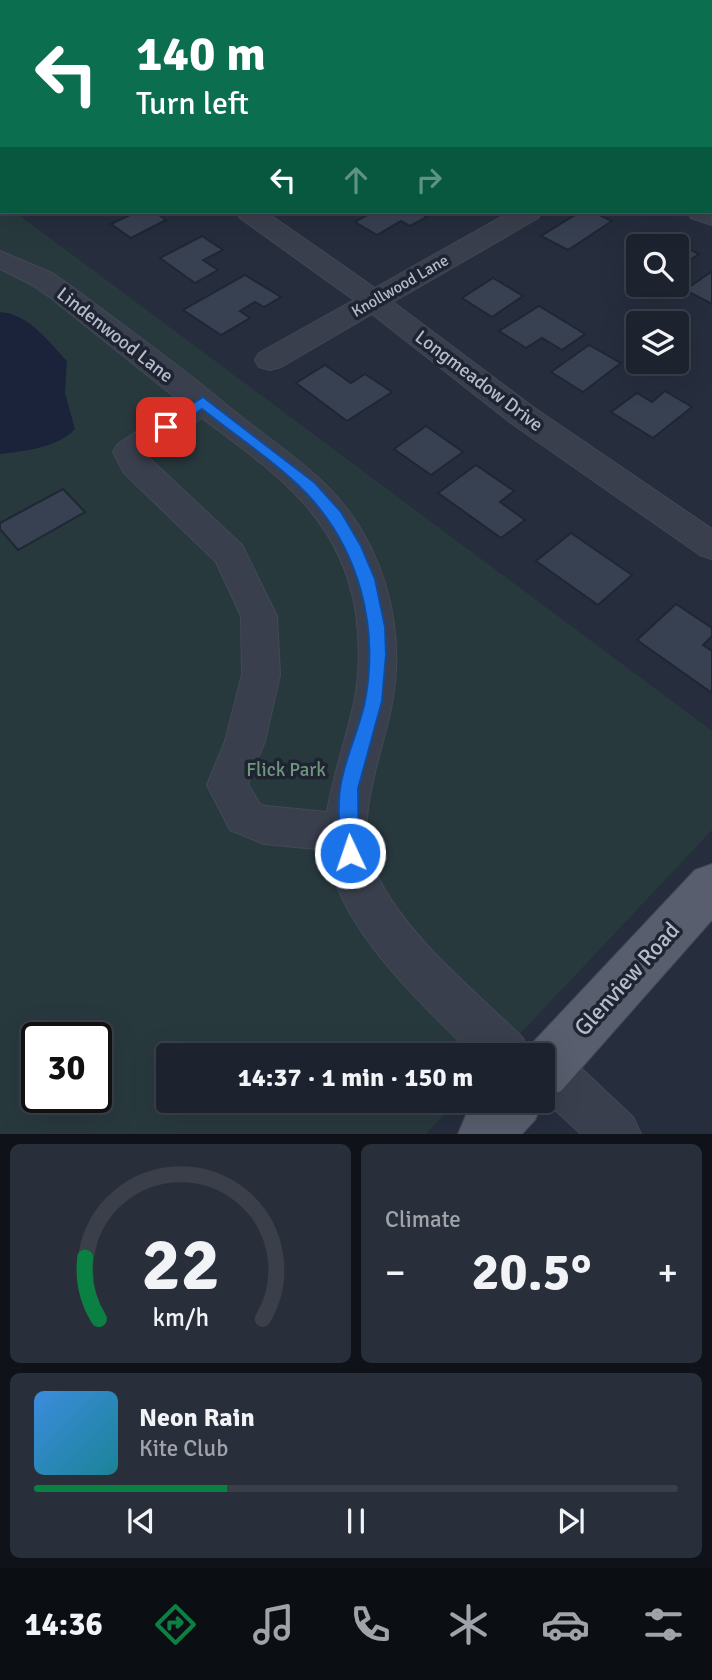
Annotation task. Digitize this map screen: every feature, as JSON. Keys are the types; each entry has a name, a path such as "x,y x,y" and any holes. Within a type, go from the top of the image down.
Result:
{"main road":[{"name":"Glenview Road","path":"555,1046 712,886"},
{"name":"Glenview Road","path":"485,1134 500,1113"}],"street":[{"name":"Longmeadow Drive","path":"252,214 374,301 522,415 712,546"},
{"name":"Knollwood Lane","path":"270,360 526,214"},
{"name":"Lindenwood Lane","path":"0,259 24,269 61,292 310,487 335,516 353,546 367,579 377,627 373,701 349,789 348,834 358,883 411,957 497,1043"},
{"path":"203,402 129,452 135,465 230,554 259,616 261,675 245,741 227,785 246,817 264,825 348,834"},
{"name":"Lindenwood Lane","path":"555,1092 616,1134"}],"green space":[{"name":"Flick Park","path":"0,214 18,214 712,731 712,830 511,1043 156,1043 156,1113 446,1113 426,1134 0,1134"}],"water":[{"path":"0,312 29,323 67,361 65,393 75,429 50,444 0,454"}],"building":[{"path":"132,214 158,214 166,220 131,238 111,224"},
{"path":"369,214 421,214 427,217 410,226 401,221 377,235 355,222"},
{"path":"577,214 597,214 612,221 568,250 541,236"},
{"path":"202,236 223,250 203,260 218,270 195,283 160,258"},
{"path":"689,249 699,254 689,261"},
{"path":"712,272 712,304 689,292 689,287"},
{"path":"245,275 281,297 264,307 255,302 240,311 250,318 221,335 183,310"},
{"path":"493,278 523,296 492,317 462,298"},
{"path":"539,306 585,334 562,350 542,338 526,348 499,331"},
{"path":"589,345 621,363 583,392 551,372"},
{"path":"325,365 351,383 365,374 392,392 347,421 296,383"},
{"path":"665,391 692,407 653,438 611,412 637,393 652,402"},
{"path":"426,426 463,452 431,475 394,449"},
{"path":"476,465 514,491 500,502 525,520 501,538 438,493"},
{"path":"63,489 85,512 18,550 0,529 0,523"},
{"path":"571,533 632,575 598,605 536,561"},
{"path":"676,604 712,628 712,636 703,645 712,651 712,693 637,640"}],"route":[{"path":"166,427 203,402 310,487 335,516 353,546 367,579 377,627 377,655 373,701 349,789 350,853"}]}
